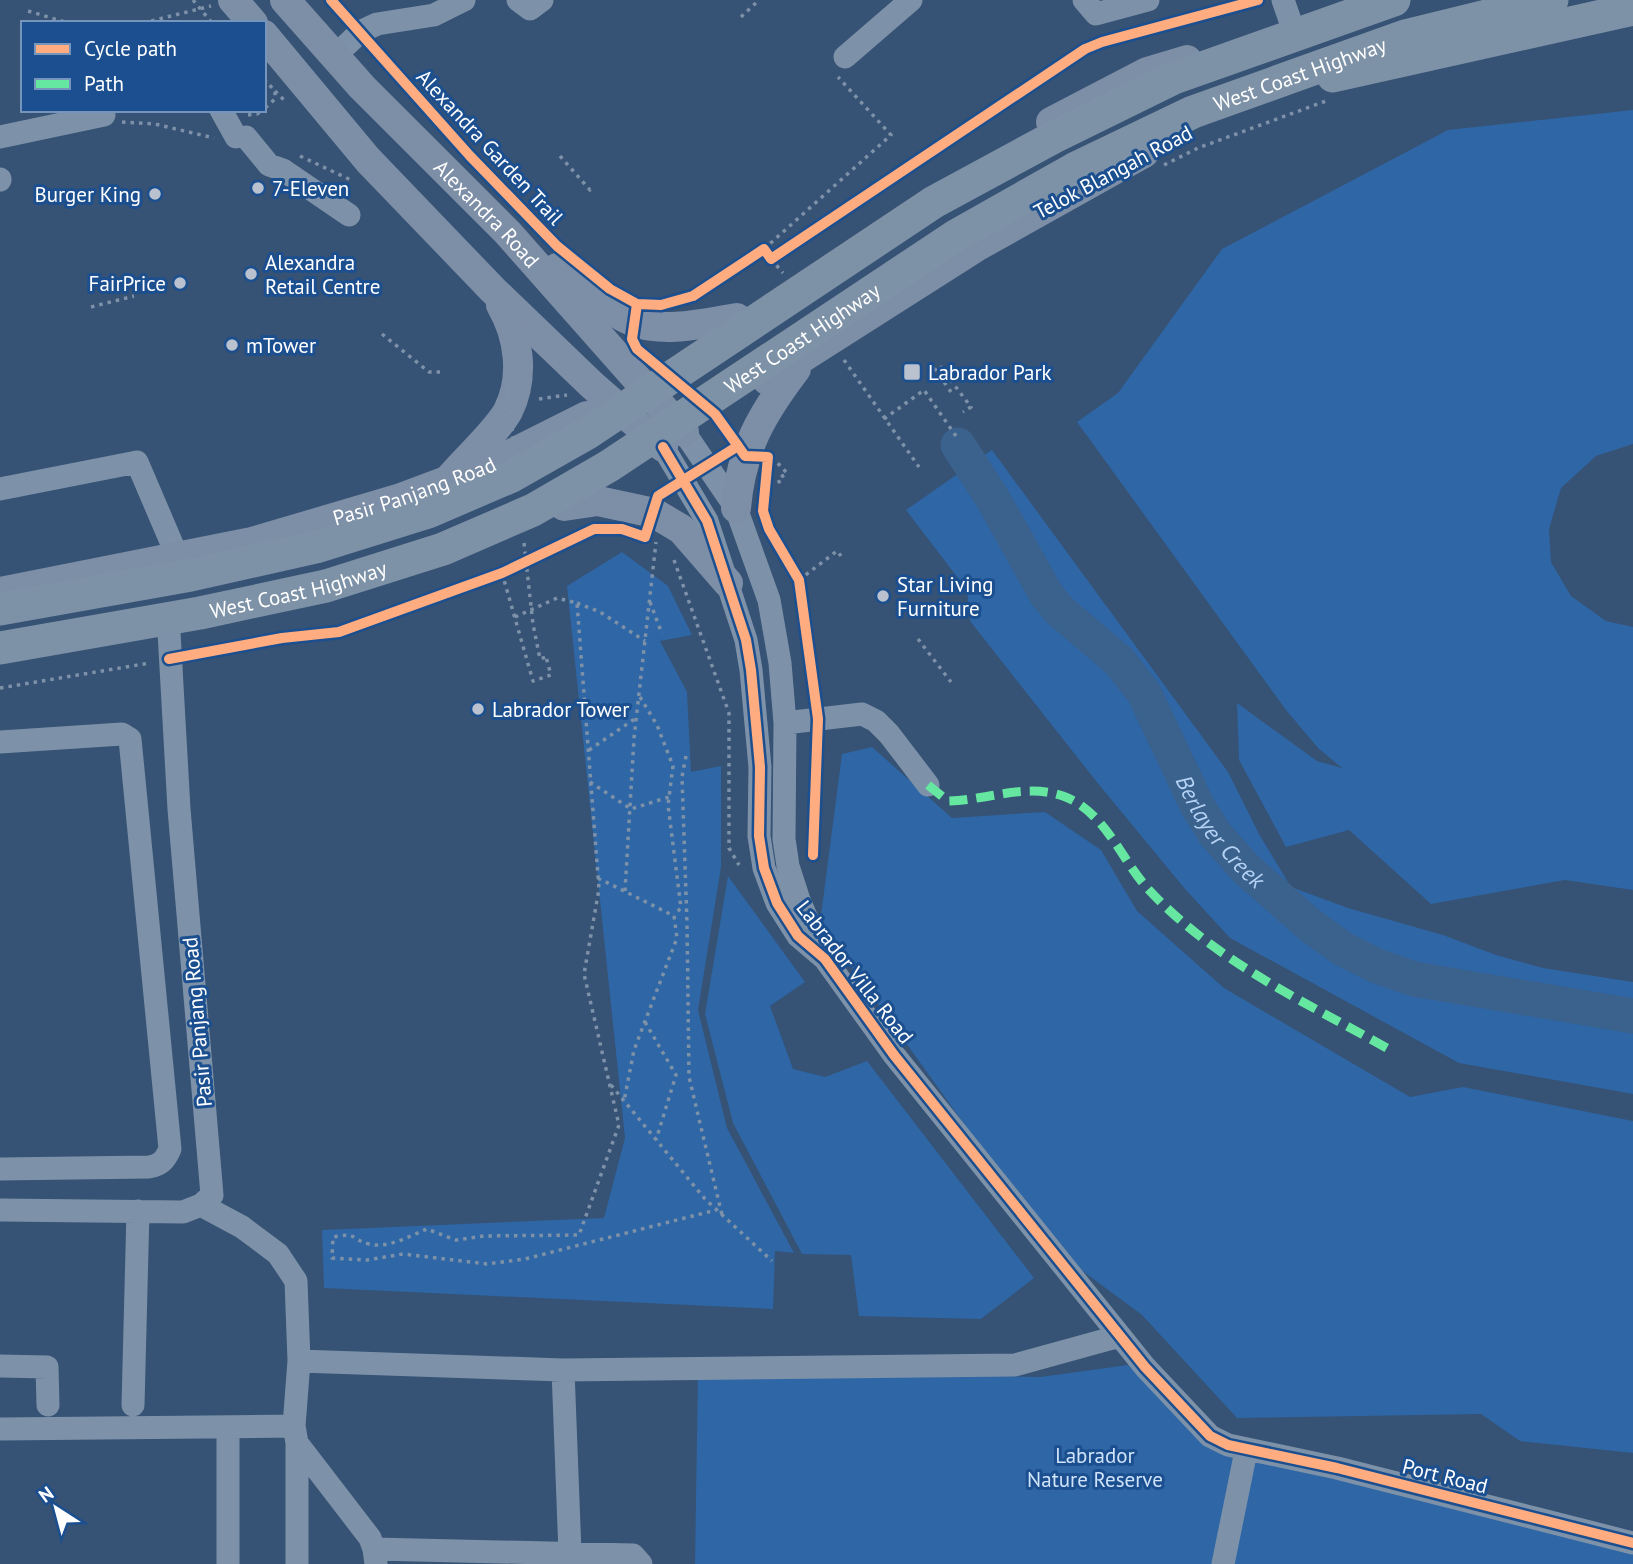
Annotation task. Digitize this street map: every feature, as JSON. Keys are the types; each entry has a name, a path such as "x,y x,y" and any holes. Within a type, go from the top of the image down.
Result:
{"highway":[{"name":"West Coast Highway","path":"0,609 191,575 316,547 428,512 512,477 586,434 934,202 1054,137 1174,78 1394,0"},
{"name":"West Coast Highway","path":"0,648 200,613 326,586 443,549 533,510 609,466 957,235 1074,169 1193,111 1405,36 1552,0"},
{"path":"1330,88 1633,9"}],"main road":[{"path":"233,0 251,21"},
{"name":"Alexandra Road","path":"285,0 334,57 407,134 508,233 642,383 673,440"},
{"path":"613,402 928,191 1099,95 1287,13 1372,0"},
{"name":"Telok Blangah Road","path":"673,440 976,247 1114,168 1191,129 1611,0"},
{"path":"0,660 169,645 290,603 442,562 564,506 673,440 613,402 592,385 493,290 368,160 266,37"},
{"path":"1099,95 1093,129 1114,168"},
{"path":"508,233 607,306 634,321 676,327 737,318"},
{"path":"445,483 507,413 513,398 518,366 517,342 511,322 493,290"},
{"path":"736,508 738,486 760,457 752,435 778,392 807,355"},
{"name":"Pasir Panjang Road","path":"0,592 252,542 398,499 514,454 613,402"},
{"path":"398,499 437,516 454,556"},
{"path":"564,506 598,501 652,531 681,529 728,583"}],"street":[{"path":"334,57 360,32 377,24 434,15 464,0"},
{"path":"519,0 530,9 542,0"},
{"path":"841,67 911,0"},
{"path":"1084,0 1096,14 1148,0"},
{"path":"222,112 241,137 269,165 283,170 349,215"},
{"path":"0,136 91,114"},
{"name":"Labrador Villa Road","path":"673,440 736,508 769,600 780,663 785,727 784,839 788,866 810,928 825,960 894,1055 1144,1367 1210,1436 1246,1451"},
{"name":"Labrador Villa Road","path":"673,440 708,521 746,640 758,739 759,835 764,868 777,903 798,936 825,960"},
{"path":"0,489 137,462 178,558"},
{"name":"Pasir Panjang Road","path":"169,645 206,1200"},
{"path":"758,739 771,756 779,752 785,727 862,715 876,721 889,734 928,785"},
{"path":"0,742 122,734 130,739 170,1149 166,1158 158,1165 149,1167 0,1169"},
{"path":"0,1210 183,1212 206,1200 278,1254 296,1281 299,1361 296,1435 297,1564"},
{"path":"133,1405 138,1211"},
{"path":"299,1361 563,1370 1015,1365 1120,1336"},
{"path":"0,1366 47,1367 48,1405"},
{"path":"563,1370 570,1553"},
{"path":"228,1428 228,1564"},
{"path":"0,1429 228,1428 296,1435 370,1538 375,1557 570,1553 633,1555 641,1564"},
{"path":"1223,1564 1246,1451"},
{"name":"Port Road","path":"1246,1451 1337,1468 1633,1543"}],"path":[{"path":"193,0 210,21"},
{"path":"151,21 233,0"},
{"path":"741,17 759,0"},
{"path":"28,11 61,21"},
{"path":"754,256 891,135 841,67"},
{"path":"266,81 275,91 275,99 266,107"},
{"path":"1162,166 1330,88"},
{"path":"560,156 590,190 594,186"},
{"path":"764,249 771,259 783,251"},
{"path":"91,307 134,296"},
{"path":"382,334 429,372 444,373"},
{"path":"831,338 853,376 919,467"},
{"path":"951,391 935,369 940,366 971,407 963,412"},
{"path":"884,419 923,390 958,439"},
{"path":"533,398 567,395"},
{"path":"760,457 768,457 766,479"},
{"path":"760,457 787,473 778,479 780,484"},
{"path":"625,891 636,718 649,600 652,531"},
{"path":"652,531 675,561 729,713 729,848 739,865"},
{"path":"799,580 837,551 841,556"},
{"path":"488,578 537,556"},
{"path":"792,568 799,580 801,593"},
{"path":"502,573 533,681 551,676 546,657"},
{"path":"514,617 557,598 600,612 645,641"},
{"path":"649,600 662,634"},
{"path":"577,603 598,878 584,974 619,1125 579,1235 484,1236 456,1240 427,1229 387,1245 368,1244 350,1234 333,1237 332,1258 367,1260 403,1254 486,1264 525,1259 716,1210"},
{"path":"918,639 951,682"},
{"path":"0,688 169,645"},
{"path":"624,1101 634,1050 677,938 674,916 681,908 668,805 673,766 657,725 639,695"},
{"path":"588,750 636,718"},
{"path":"686,756 682,777 689,1077 722,1215"},
{"path":"590,782 631,809"},
{"path":"631,809 669,797"},
{"path":"598,878 674,916"},
{"path":"645,1022 676,1075 656,1140"},
{"path":"611,1084 705,1199 772,1261"}],"green space":[{"path":"1633,110 1633,444 1596,456 1561,488 1549,529 1551,562 1571,596 1606,621 1633,627 1633,890 1565,880 1431,904 1349,830 1286,847 1239,760 1237,703 1317,761 1342,768 1318,748 1286,710 1077,422 1118,393 1222,249 1448,130"},
{"path":"992,450 1228,772 1259,834 1291,887 1348,908 1443,935 1496,955 1543,968 1633,982 1633,1094 1459,1063 1230,938 1185,889 1096,781 970,621 967,590 906,510"},
{"path":"622,552 668,586 692,635 660,641 687,692 691,772 721,766 721,867 698,1010 727,1128 794,1253 775,1251 773,1309 324,1288 322,1230 604,1218 625,1138 567,586"},
{"path":"872,747 952,818 1045,812 1101,850 1137,911 1224,988 1410,1097 1463,1087 1633,1121 1633,1453 1520,1441 1481,1414 1237,1418 1142,1315 1080,1269 987,1156 820,923 842,754"},
{"path":"728,876 805,982 770,1006 793,1069 825,1077 867,1061 1034,1278 981,1319 859,1316 851,1255 802,1254 733,1123 705,1014"},
{"name":"Labrador Nature Reserve","path":"1128,1365 1226,1453 1547,1530 1633,1554 1633,1564 695,1564 698,1371 1040,1377"}],"waterway":[{"name":"Berlayer Creek","path":"958,445 993,499 1046,594 1060,611 1119,661 1144,693 1197,805 1215,834 1246,869 1311,926 1343,949 1377,966 1414,979 1633,1016"}],"marked path":[{"path":"928,785 948,801 1035,791 1049,792 1078,803 1101,824 1149,890 1175,916 1204,939 1264,980 1392,1051"}],"cycle path":[{"name":"Alexandra Garden Trail","path":"331,0 470,156 557,246 610,289 637,304 661,305 693,296 764,249 771,259 1085,49 1102,42 1258,0"},
{"path":"169,659 282,638 339,632 502,573 594,529 622,529 645,537 658,496 738,446 715,414 637,349 632,339 637,304"},
{"path":"738,446 745,456 768,457 763,511 769,529 799,580 818,719 813,855"},
{"path":"663,447 707,521 746,640 760,767 759,836 764,868 777,903 798,936 825,959 894,1055 1145,1367 1210,1436 1228,1445 1337,1468 1633,1543"}],"place":[{"name":"7-Eleven","path":"258,188"},
{"name":"Burger King","path":"155,194"},
{"name":"Alexandra Retail Centre","path":"251,274"},
{"name":"FairPrice","path":"180,283"},
{"name":"mTower","path":"232,345"},
{"name":"Labrador Park","path":"912,372"},
{"name":"Star Living Furniture","path":"883,596"},
{"name":"Labrador Tower","path":"478,709"}]}
